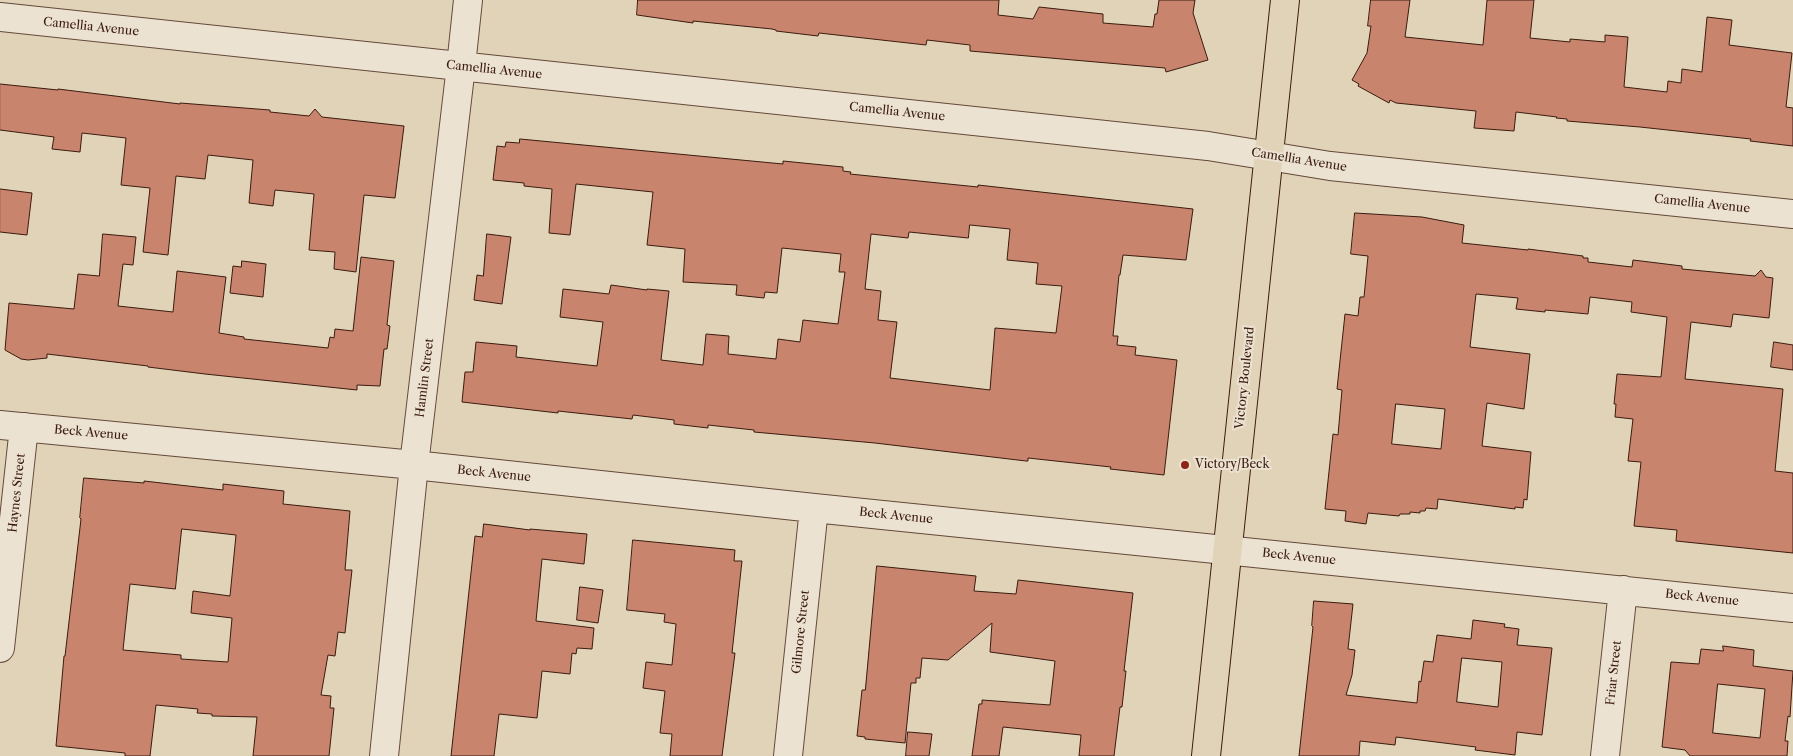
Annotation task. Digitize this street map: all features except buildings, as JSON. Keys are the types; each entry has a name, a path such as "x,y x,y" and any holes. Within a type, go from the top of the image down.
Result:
{"main road":[{"name":"Victory Boulevard","path":"1206,756 1285,0"}],"street":[{"name":"Hamlin Street","path":"384,756 414,465 468,0"},
{"name":"Camellia Avenue","path":"0,17 1208,146 1330,166 1793,214"},
{"name":"Beck Avenue","path":"12,426 414,465 814,508 1793,608"},
{"name":"Haynes Street","path":"0,648 12,426"},
{"name":"Gilmore Street","path":"788,756 814,508"},
{"name":"Friar Street","path":"1605,756 1623,590"}],"place":[{"name":"Victory/Beck","path":"1185,465"}]}
